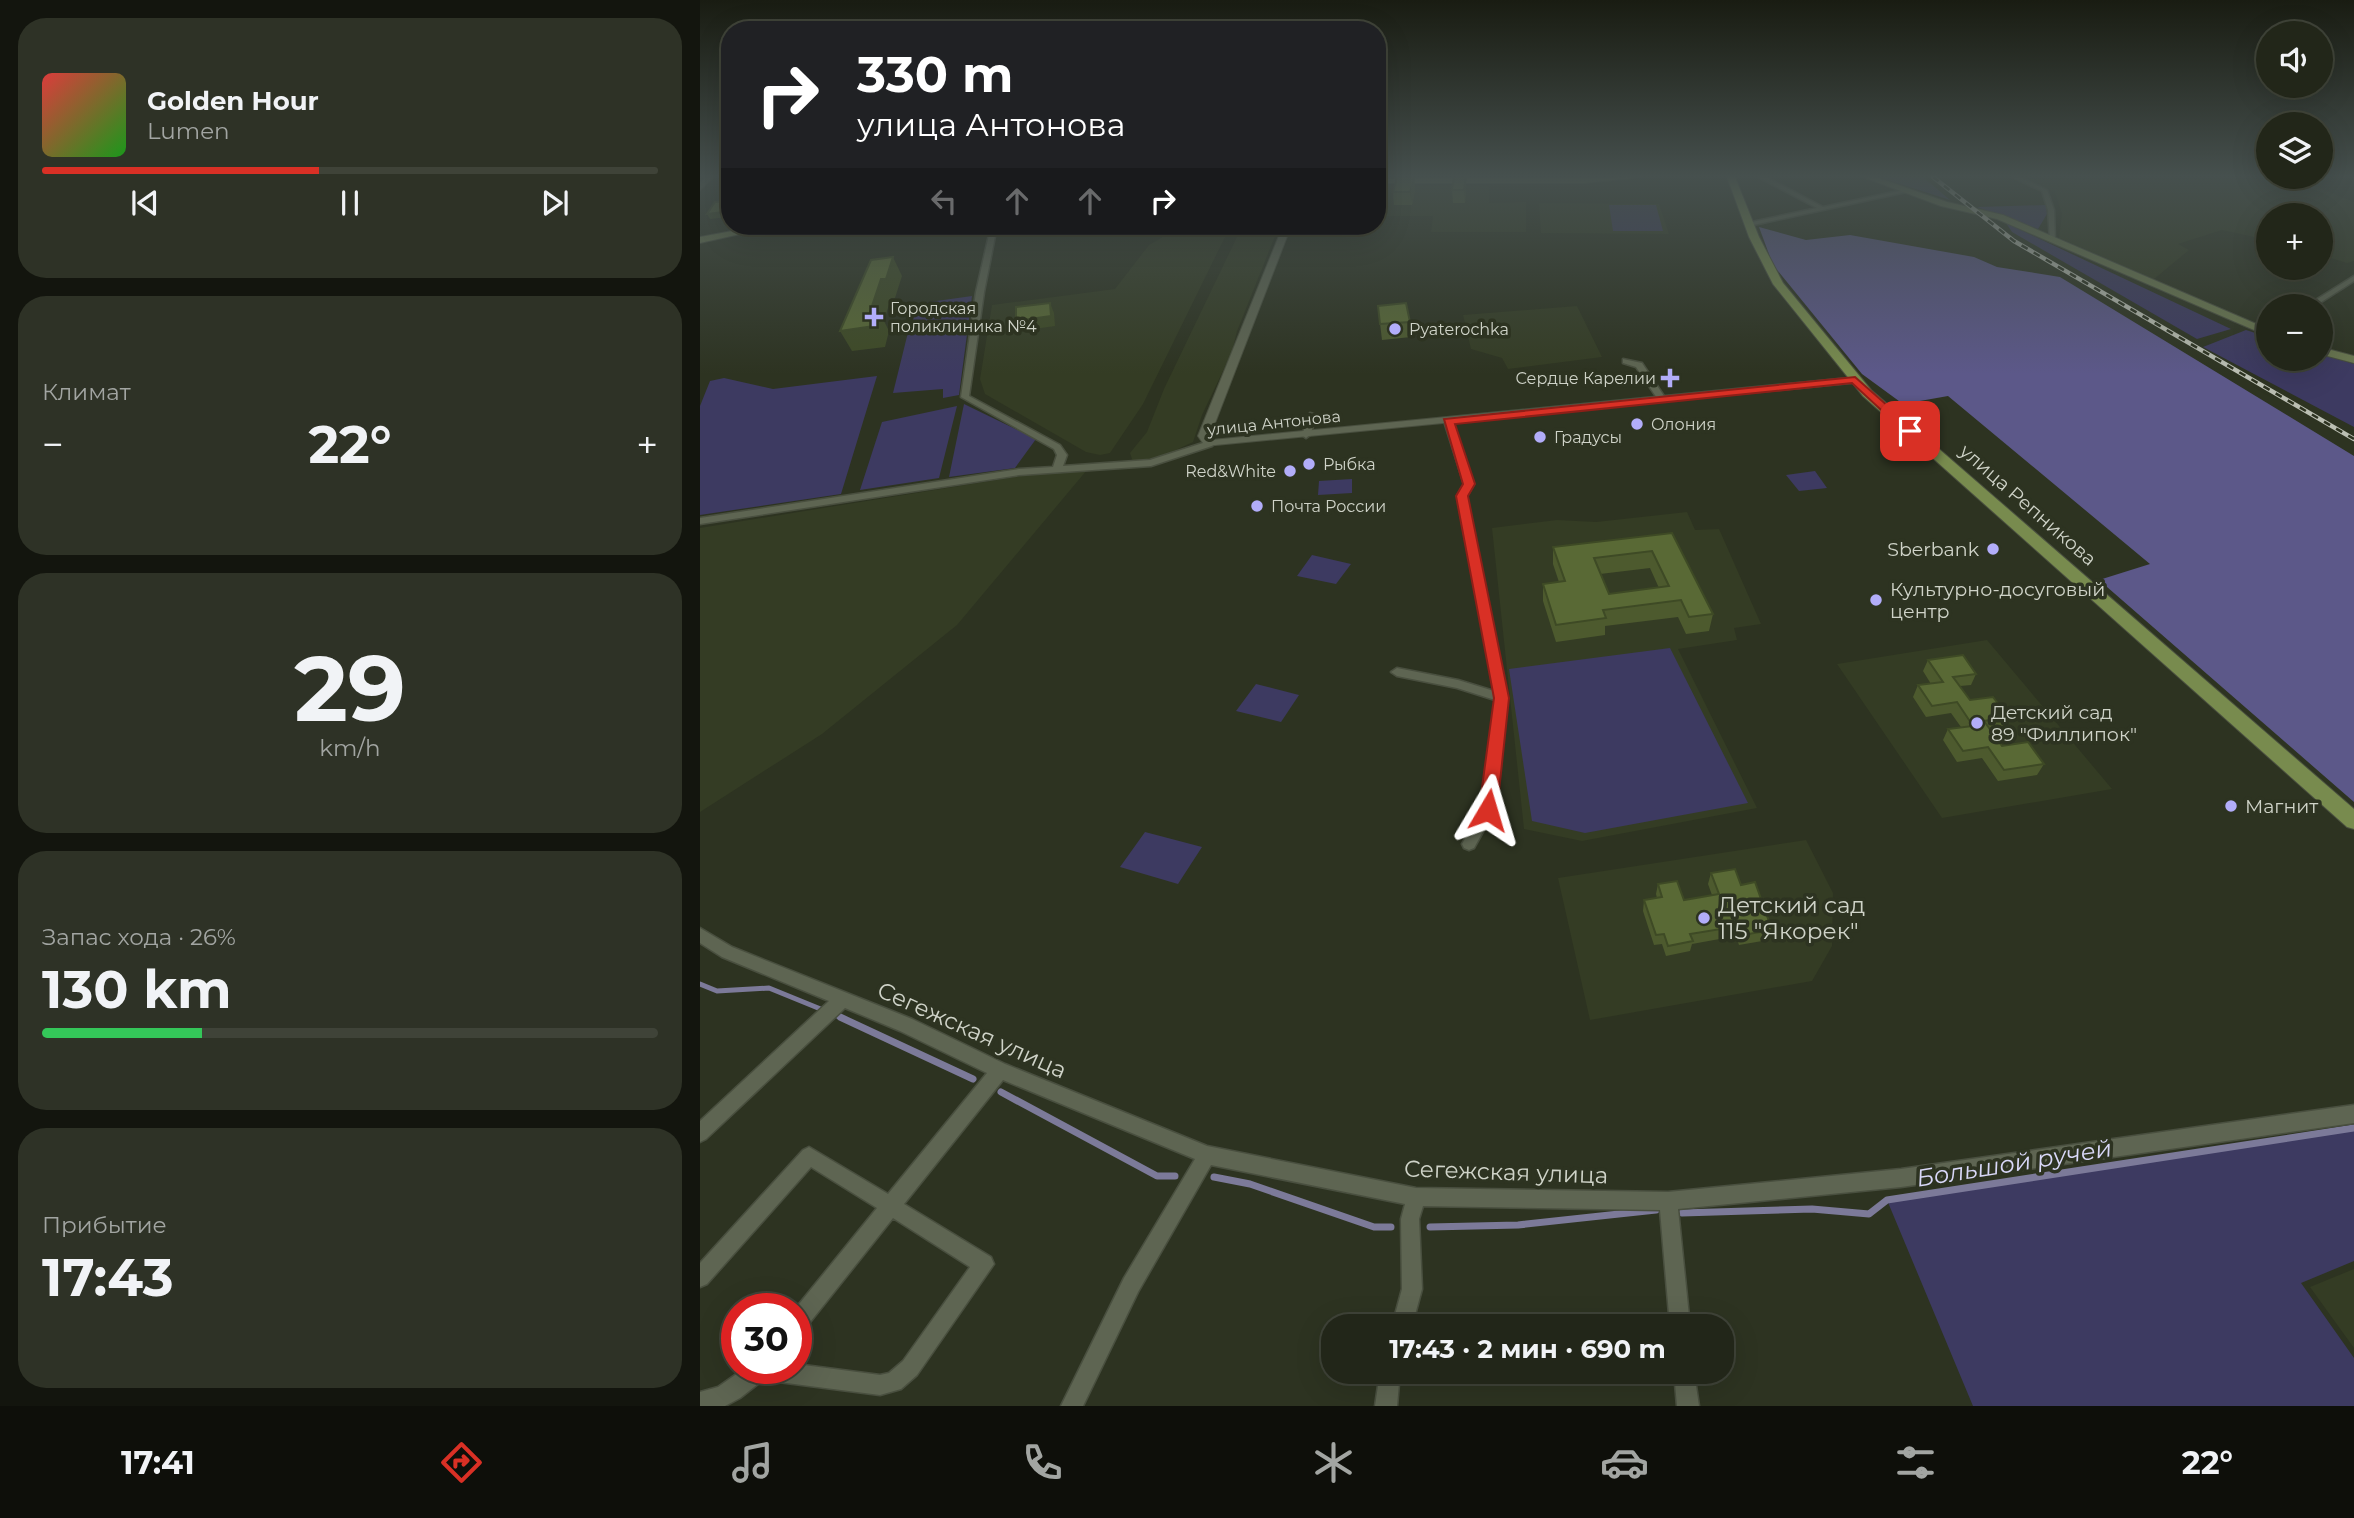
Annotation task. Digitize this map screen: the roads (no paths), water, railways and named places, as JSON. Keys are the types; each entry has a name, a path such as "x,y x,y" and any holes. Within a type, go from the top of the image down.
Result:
{"main road":[{"name":"улица Репникова","path":"1758,243 1778,284 1855,380 2354,821"},
{"path":"2057,243 2256,325"},
{"path":"2333,353 2352,357"}],"street":[{"path":"990,243 980,292 965,397 1057,447 1062,455 1058,467"},
{"path":"1209,444 1204,436 1280,243"},
{"path":"2329,294 2354,278"},
{"path":"1626,361 1639,365 1662,399"},
{"name":"улица Антонова","path":"700,521 1058,467 1151,463 1209,444 1855,380"},
{"path":"1307,436 1313,415"},
{"path":"1448,421 1469,484 1462,496 1502,698 1488,810 1469,844"},
{"path":"1397,672 1458,684 1502,698"},
{"name":"Сегежская улица","path":"700,935 727,952 841,1001 906,1025 1000,1070 1207,1155 1416,1197 1668,1201 1901,1178 2354,1114"},
{"path":"700,1133 841,1001"},
{"path":"812,1304 1000,1070"},
{"path":"1072,1406 1131,1285 1207,1155"},
{"path":"700,1277 809,1156 984,1264 910,1368 894,1382 880,1385 812,1376"},
{"path":"1405,1314 1412,1289 1410,1219 1416,1197"},
{"path":"1668,1201 1679,1314"},
{"path":"700,1403 716,1401 742,1384"},
{"path":"1386,1406 1389,1384"},
{"path":"1685,1384 1688,1406"}],"waterway":[{"path":"700,984 717,991 769,988 823,1010"},
{"path":"831,1013 844,1019"},
{"path":"840,1017 973,1079"},
{"path":"1001,1092 1157,1176 1175,1176"},
{"name":"Большой ручей","path":"1682,1213 1812,1209 1869,1214 1887,1200 2354,1128"},
{"path":"1214,1177 1250,1184 1374,1227 1391,1227"},
{"path":"1430,1227 1518,1225 1656,1210"}],"railway":[{"path":"2017,243 2354,439"}],"place":[{"name":"Городская поликлиника №4","path":"874,317"},
{"name":"Pyaterochka","path":"1395,329"},
{"name":"Сердце Карелии","path":"1670,378"},
{"name":"Олония","path":"1637,424"},
{"name":"Градусы","path":"1540,437"},
{"name":"Рыбка","path":"1309,464"},
{"name":"Red&White","path":"1290,471"},
{"name":"Почта России","path":"1257,506"},
{"name":"Sberbank","path":"1993,549"},
{"name":"Культурно-досуговый центр","path":"1876,600"},
{"name":"Детский сад 89 \"Филлипок\"","path":"1977,723"},
{"name":"Магнит","path":"2231,806"},
{"name":"Детский сад 115 \"Якорек\"","path":"1704,918"}]}
